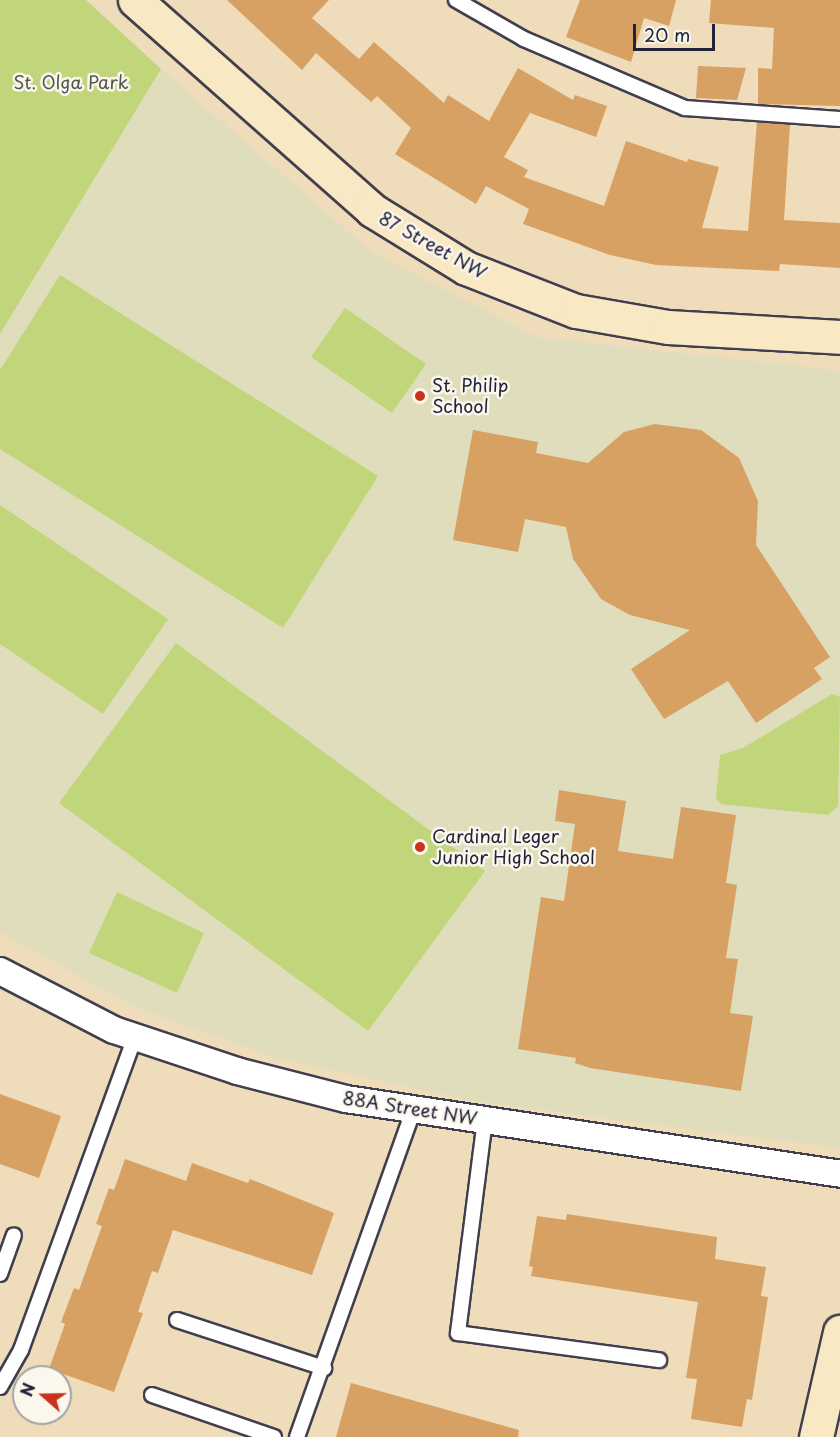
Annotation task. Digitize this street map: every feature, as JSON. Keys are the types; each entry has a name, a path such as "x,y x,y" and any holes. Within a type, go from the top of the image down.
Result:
{"street":[{"name":"87 Street NW","path":"135,0 372,210 466,268 576,311 668,327 840,337"},
{"name":"88A Street NW","path":"0,971 135,1037 258,1077 346,1099 840,1174"},
{"path":"816,1437 840,1332"}],"lane":[{"path":"456,0 524,39 685,108 840,118"},
{"path":"0,1387 21,1350 135,1037"},
{"path":"297,1437 324,1368 414,1109"},
{"path":"485,1119 458,1333 659,1359"},
{"path":"0,1274 14,1235"},
{"path":"177,1320 324,1368"},
{"path":"152,1395 274,1437"}],"shaded area":[{"path":"161,69 373,253 537,337 840,371 840,1148 480,1102 279,1059 133,1006 0,932 0,334"}],"green space":[{"name":"St. Olga Park","path":"0,0 86,0 161,69 0,334"},
{"path":"60,275 378,476 283,628 0,449 0,370"},
{"path":"345,308 426,364 392,413 311,357"},
{"path":"0,505 168,619 103,714 0,644"},
{"path":"176,643 485,871 368,1031 59,803"},
{"path":"832,694 840,697 838,806 828,815 721,804 716,798 720,755 743,748"},
{"path":"117,892 204,933 177,993 89,953"}],"building":[{"path":"227,0 329,0 312,18 359,59 374,42 444,103 448,95 489,121 518,68 573,100 575,95 607,106 596,137 530,113 504,157 528,170 524,177 604,206 626,141 687,162 688,159 719,167 702,228 748,231 757,122 790,124 784,220 840,223 840,268 780,264 779,271 656,265 610,255 523,224 529,209 486,186 476,204 395,154 411,128 377,96 371,102 316,53 302,70"},
{"path":"580,0 676,0 669,26 644,18 631,62 566,37"},
{"path":"711,0 840,0 840,106 758,104 758,68 772,69 774,28 709,23"},
{"path":"698,66 746,68 737,100 696,98"},
{"path":"655,424 701,430 739,458 758,501 756,545 830,657 814,668 822,679 756,723 728,681 664,719 631,669 690,630 630,615 601,599 573,559 566,527 525,519 518,552 453,540 473,430 538,442 536,453 588,463 624,432"},
{"path":"559,790 626,801 618,851 673,859 681,807 736,815 726,883 737,885 726,958 738,959 730,1013 753,1016 741,1091 590,1068 575,1063 576,1058 518,1049 541,897 564,901 575,824 555,821"},
{"path":"0,1094 61,1116 39,1178 0,1164"},
{"path":"125,1159 186,1181 192,1163 248,1183 250,1179 334,1213 312,1275 173,1230 158,1273 152,1271 138,1312 143,1313 114,1392 72,1377 72,1365 50,1365 65,1324 61,1322 74,1288 79,1290 102,1226 96,1224 109,1188 114,1190"},
{"path":"567,1214 717,1237 715,1259 766,1267 761,1296 768,1297 752,1400 747,1399 742,1427 691,1419 697,1379 686,1378 698,1302 531,1276 533,1267 529,1266 537,1216 566,1220"},
{"path":"351,1383 519,1430 518,1437 336,1437"}],"place":[{"name":"St. Philip School","path":"420,396"},
{"name":"Cardinal Leger Junior High School","path":"420,847"}]}
